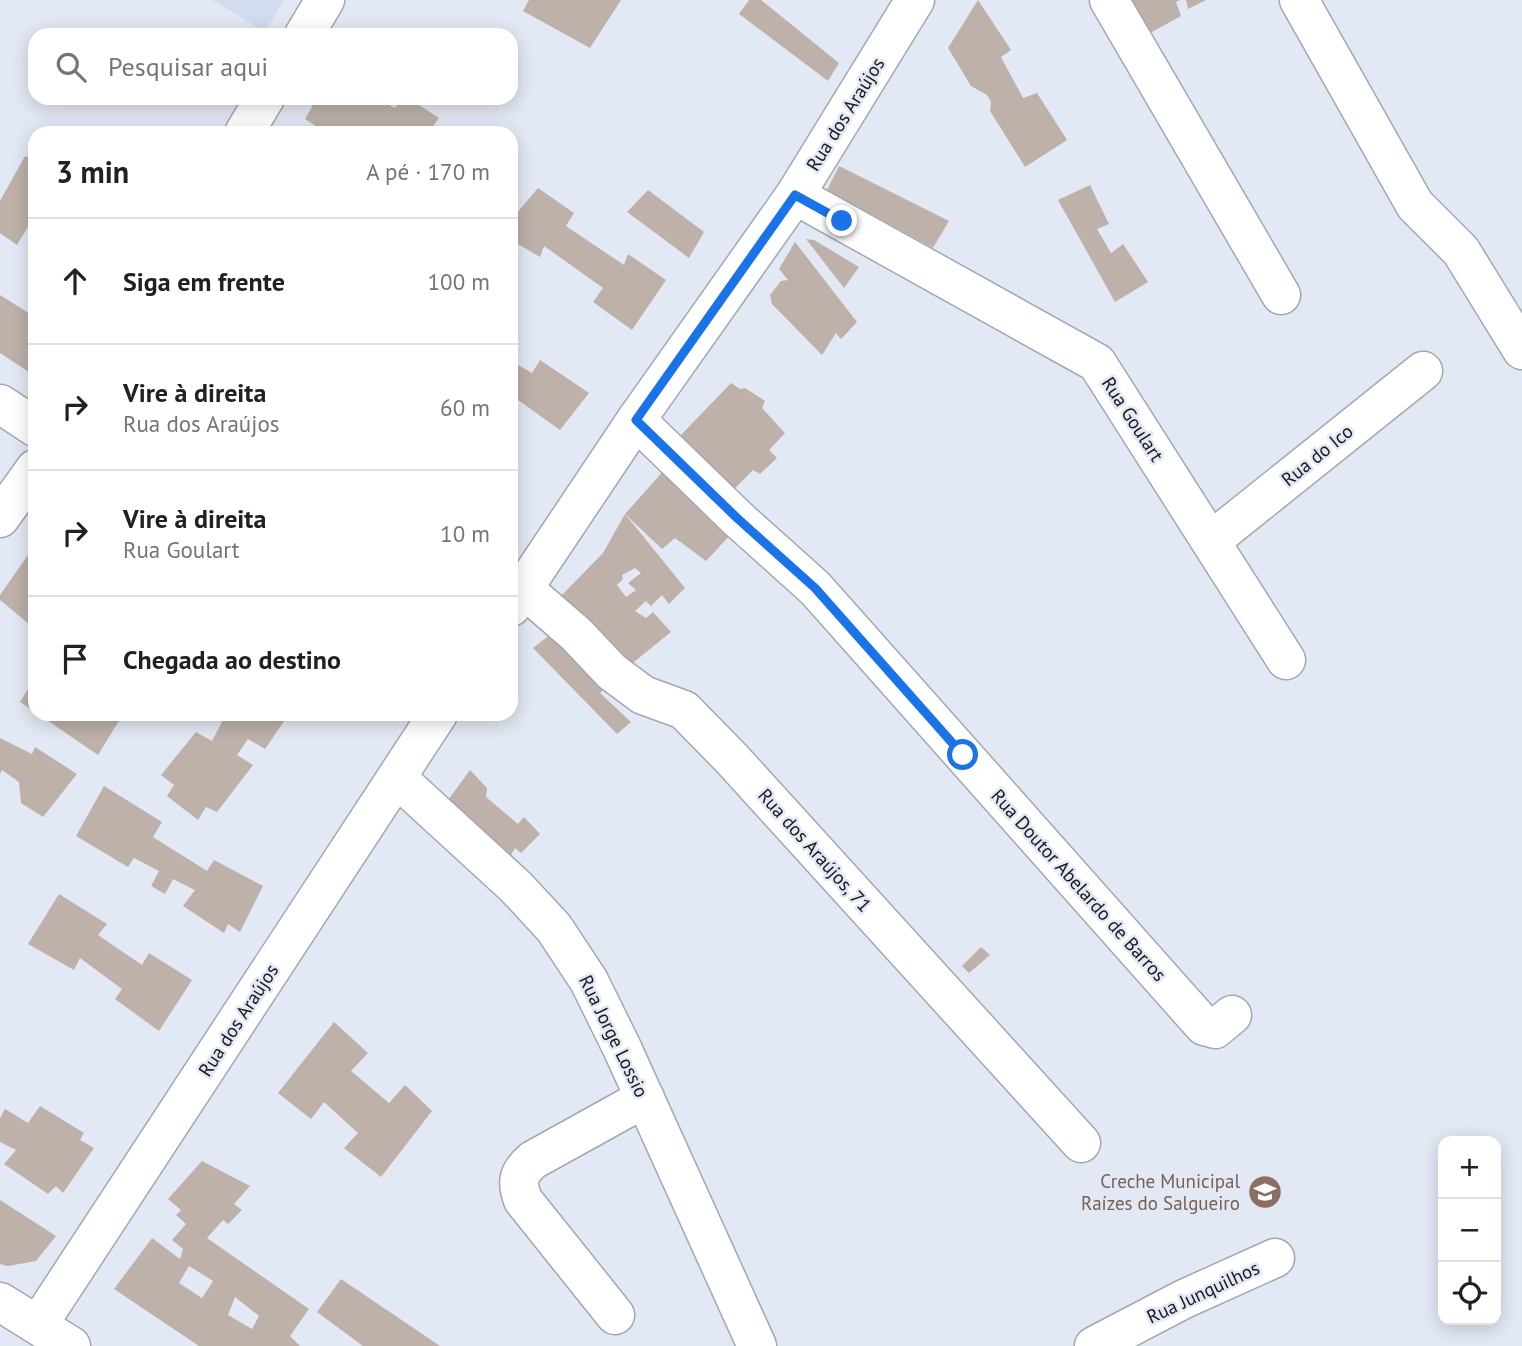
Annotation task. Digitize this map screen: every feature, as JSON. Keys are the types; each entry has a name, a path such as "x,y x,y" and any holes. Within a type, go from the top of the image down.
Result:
{"street":[{"path":"308,28 325,0"},
{"name":"Rua dos Araújos","path":"518,597 636,420 795,195 915,0"},
{"path":"1109,0 1281,295"},
{"path":"1299,0 1415,205 1461,251 1522,350"},
{"path":"248,126 261,105"},
{"name":"Rua Goulart","path":"795,195 1097,363 1286,660"},
{"name":"Rua do Ico","path":"1212,540 1423,370"},
{"path":"0,404 28,422"},
{"name":"Rua Doutor Abelardo de Barros","path":"636,420 737,518 815,588 1204,1026 1215,1029 1232,1015"},
{"path":"0,518 28,479"},
{"name":"Rua dos Araújos, 71","path":"518,599 576,634 622,680 643,695 684,710 732,759 1081,1143"},
{"name":"Rua dos Araújos","path":"38,1325 434,721"},
{"name":"Rua Jorge Lossio","path":"397,778 516,887 554,928 589,981 757,1346"},
{"path":"615,1315 523,1200 518,1179 522,1169 533,1160 645,1098"},
{"name":"Rua Junquilhos","path":"1094,1346 1173,1305 1275,1258"},
{"path":"0,1302 71,1346"}],"shaded area":[{"path":"212,0 284,0 267,28 258,28"}],"building":[{"path":"529,0 621,0 590,48 523,11"},
{"path":"749,0 761,0 839,63 828,81 739,14"},
{"path":"978,0 1011,50 1001,57 1023,98 1037,93 1067,140 1025,167 990,111 991,102 987,95 971,86 948,48"},
{"path":"1132,0 1180,0 1176,2 1181,16 1150,33"},
{"path":"1186,0 1206,0 1188,9"},
{"path":"313,105 389,105 395,108 397,105 419,105 439,118 433,126 316,126 305,119"},
{"path":"25,156 28,158 28,227 17,245 0,233 0,201"},
{"path":"839,166 949,221 933,248 827,190"},
{"path":"1090,185 1109,224 1097,229 1111,253 1123,244 1148,282 1115,302 1058,200"},
{"path":"538,188 574,213 566,226 624,265 628,254 666,280 632,330 593,302 603,288 544,246 540,257 518,244 518,212"},
{"path":"648,190 704,232 689,258 627,212"},
{"path":"806,239 814,240 859,267 844,288"},
{"path":"795,242 857,322 841,339 836,333 822,355 772,304 770,295 781,281 788,280 779,269"},
{"path":"0,295 28,313 28,371 0,353"},
{"path":"540,360 589,393 560,430 518,400 518,365 532,373"},
{"path":"731,383 740,389 745,388 765,401 762,408 785,433 769,450 777,458 760,474 753,470 733,490 680,436"},
{"path":"666,468 732,533 706,561 675,538 662,549 625,514"},
{"path":"625,514 685,588 669,604 662,595 651,606 646,601 635,611 646,618 653,612 671,632 624,670 561,596 603,553","holes":["635,568 641,573 628,583 636,590 626,597 617,585 623,579 622,575"]},
{"path":"28,555 28,623 0,600 0,595"},
{"path":"551,634 605,688 600,693 631,722 617,734 533,648"},
{"path":"28,689 28,707 20,702"},
{"path":"48,721 119,721 98,755"},
{"path":"222,721 284,721 265,749 248,739 237,755 253,765 217,812 206,807 198,820 167,796 174,785 161,775 196,732 212,741"},
{"path":"0,738 32,754 35,747 77,774 43,817 21,803 19,782 2,770 0,774"},
{"path":"470,770 487,788 486,797 518,824 524,817 540,834 521,853 515,848 508,860 446,803"},
{"path":"104,786 162,822 153,837 207,871 214,860 263,886 240,932 228,924 224,933 183,906 195,890 173,879 165,894 151,886 159,871 134,858 128,867 76,836"},
{"path":"59,894 107,924 98,935 142,965 149,953 192,980 159,1031 115,999 122,989 80,958 74,970 28,944"},
{"path":"981,947 990,955 969,973 962,966"},
{"path":"334,1022 368,1053 351,1071 389,1103 405,1085 432,1111 381,1177 344,1148 358,1133 324,1102 311,1119 278,1093"},
{"path":"40,1106 84,1133 80,1140 94,1148 63,1193 56,1186 48,1194 4,1164 16,1150 0,1142 0,1118 5,1109 28,1123"},
{"path":"202,1161 250,1186 234,1204 242,1210 228,1224 223,1220 207,1238 309,1309 290,1336 300,1346 199,1346 114,1289 152,1238 180,1259 183,1249 172,1240 186,1224 176,1215 181,1210 168,1199","holes":["189,1266 213,1281 202,1298 179,1283","235,1297 259,1316 252,1329 228,1315"]},
{"path":"0,1200 56,1236 36,1261 8,1266 0,1264"},
{"path":"341,1279 440,1346 363,1346 317,1312"}],"place":[{"name":"Creche Municipal Raízes do Salgueiro","path":"1265,1192"}],"route":[{"path":"842,221 795,195 636,420 737,518 815,588 963,755"}]}
